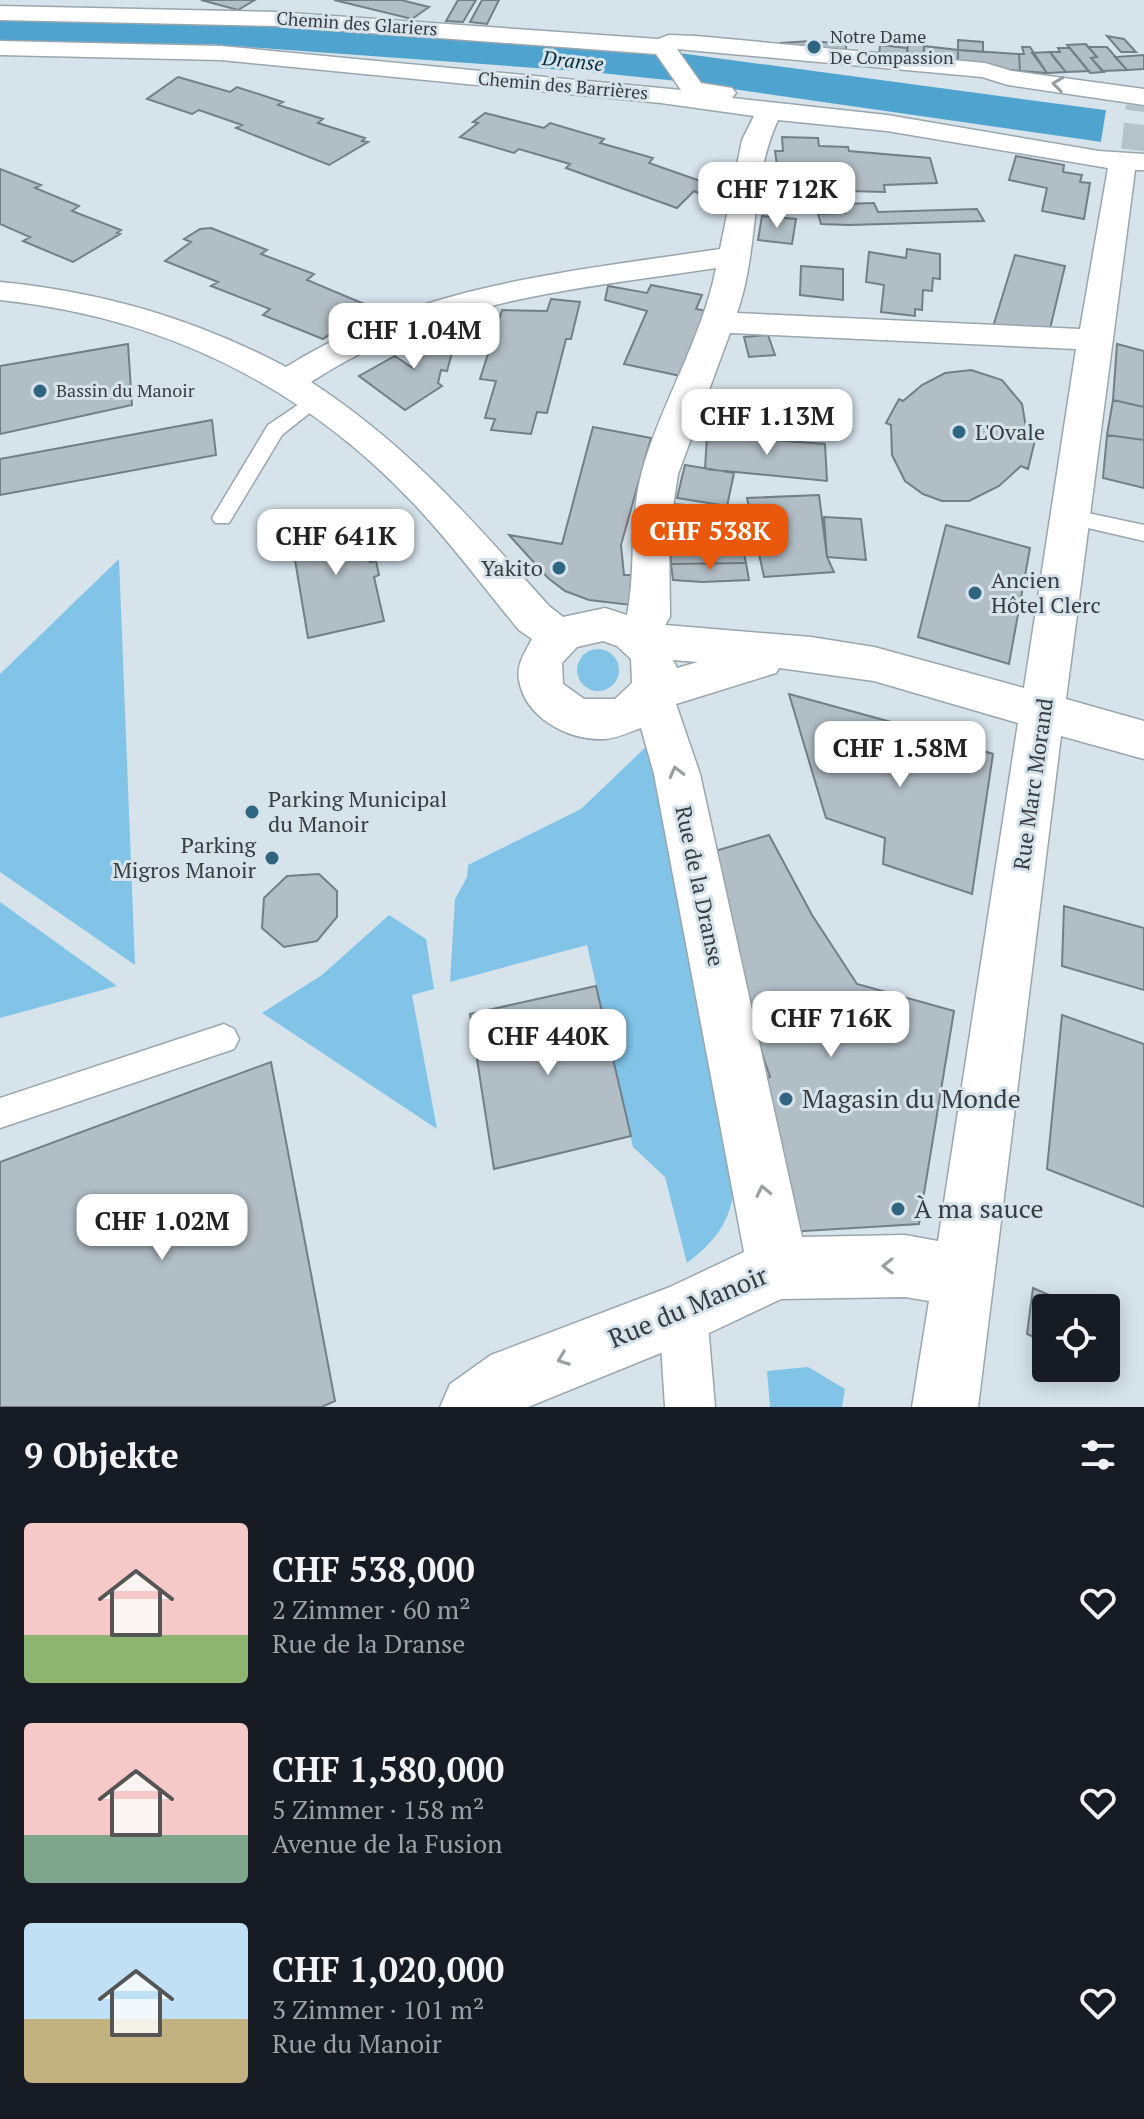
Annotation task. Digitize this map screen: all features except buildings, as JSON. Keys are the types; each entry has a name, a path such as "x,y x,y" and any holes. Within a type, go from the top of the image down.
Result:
{"street":[{"name":"Chemin des Glariers","path":"0,13 276,19 663,47 665,43 676,42 985,70 1008,78 1137,98"},
{"path":"663,47 693,89 809,108 817,115"},
{"name":"Chemin des Barrières","path":"0,48 221,53 661,95 1129,155"},
{"path":"638,638 649,617 650,533 660,474 732,277 755,140 769,111"},
{"name":"Rue Marc Morand","path":"945,1407 1094,340 1129,155"},
{"path":"300,392 368,334 440,308 593,278 735,256"},
{"path":"0,291 47,295 130,313 194,337 300,392 363,437 426,493 534,618 558,636"},
{"path":"717,322 1094,340"},
{"path":"650,696 656,666 651,652 625,629 595,624 576,627 558,636 544,653 540,674 547,695 565,711 586,719 608,719 629,713 650,696 787,653"},
{"path":"638,638 840,658 904,670 1144,740"},
{"name":"Rue de la Dranse","path":"650,696 660,716 677,774 778,1268"},
{"name":"Rue du Manoir","path":"473,1407 514,1378 683,1313 778,1268 905,1266 965,1276"},
{"path":"683,1313 690,1407"}],"lane":[{"path":"222,518 300,392"},
{"path":"1069,517 1144,533"},
{"path":"0,1113 224,1039"}],"shaded area":[{"path":"119,559 135,965 0,872 0,674"},
{"path":"598,649 613,655 619,670 613,685 598,691 583,685 577,670 583,655"},
{"path":"651,742 737,1164 733,1196 725,1221 711,1242 687,1263 665,1177 633,1147 587,945 450,982 455,899 467,877 468,865 581,809"},
{"path":"0,902 117,986 0,1018"},
{"path":"389,915 426,939 434,989 412,995 437,1129 262,1013 322,975"},
{"path":"808,1367 845,1389 842,1407 770,1407 767,1371"}],"water":[{"name":"Dranse","path":"0,19 232,21 679,53 1127,113 1123,145 677,81 591,72 206,44 0,43"}],"pier":[{"path":"1107,104 1144,109 1144,150 1100,147"}],"tunnel":[{"path":"1134,150 1139,106"}],"place":[{"name":"Notre Dame De Compassion","path":"814,47"},
{"name":"Bassin du Manoir","path":"40,391"},
{"name":"L'Ovale","path":"959,432"},
{"name":"Yakito","path":"559,568"},
{"name":"Ancien Hôtel Clerc","path":"975,593"},
{"name":"Parking Municipal du Manoir","path":"252,812"},
{"name":"Parking Migros Manoir","path":"272,858"},
{"name":"Magasin du Monde","path":"786,1099"},
{"name":"À ma sauce","path":"898,1209"}]}
